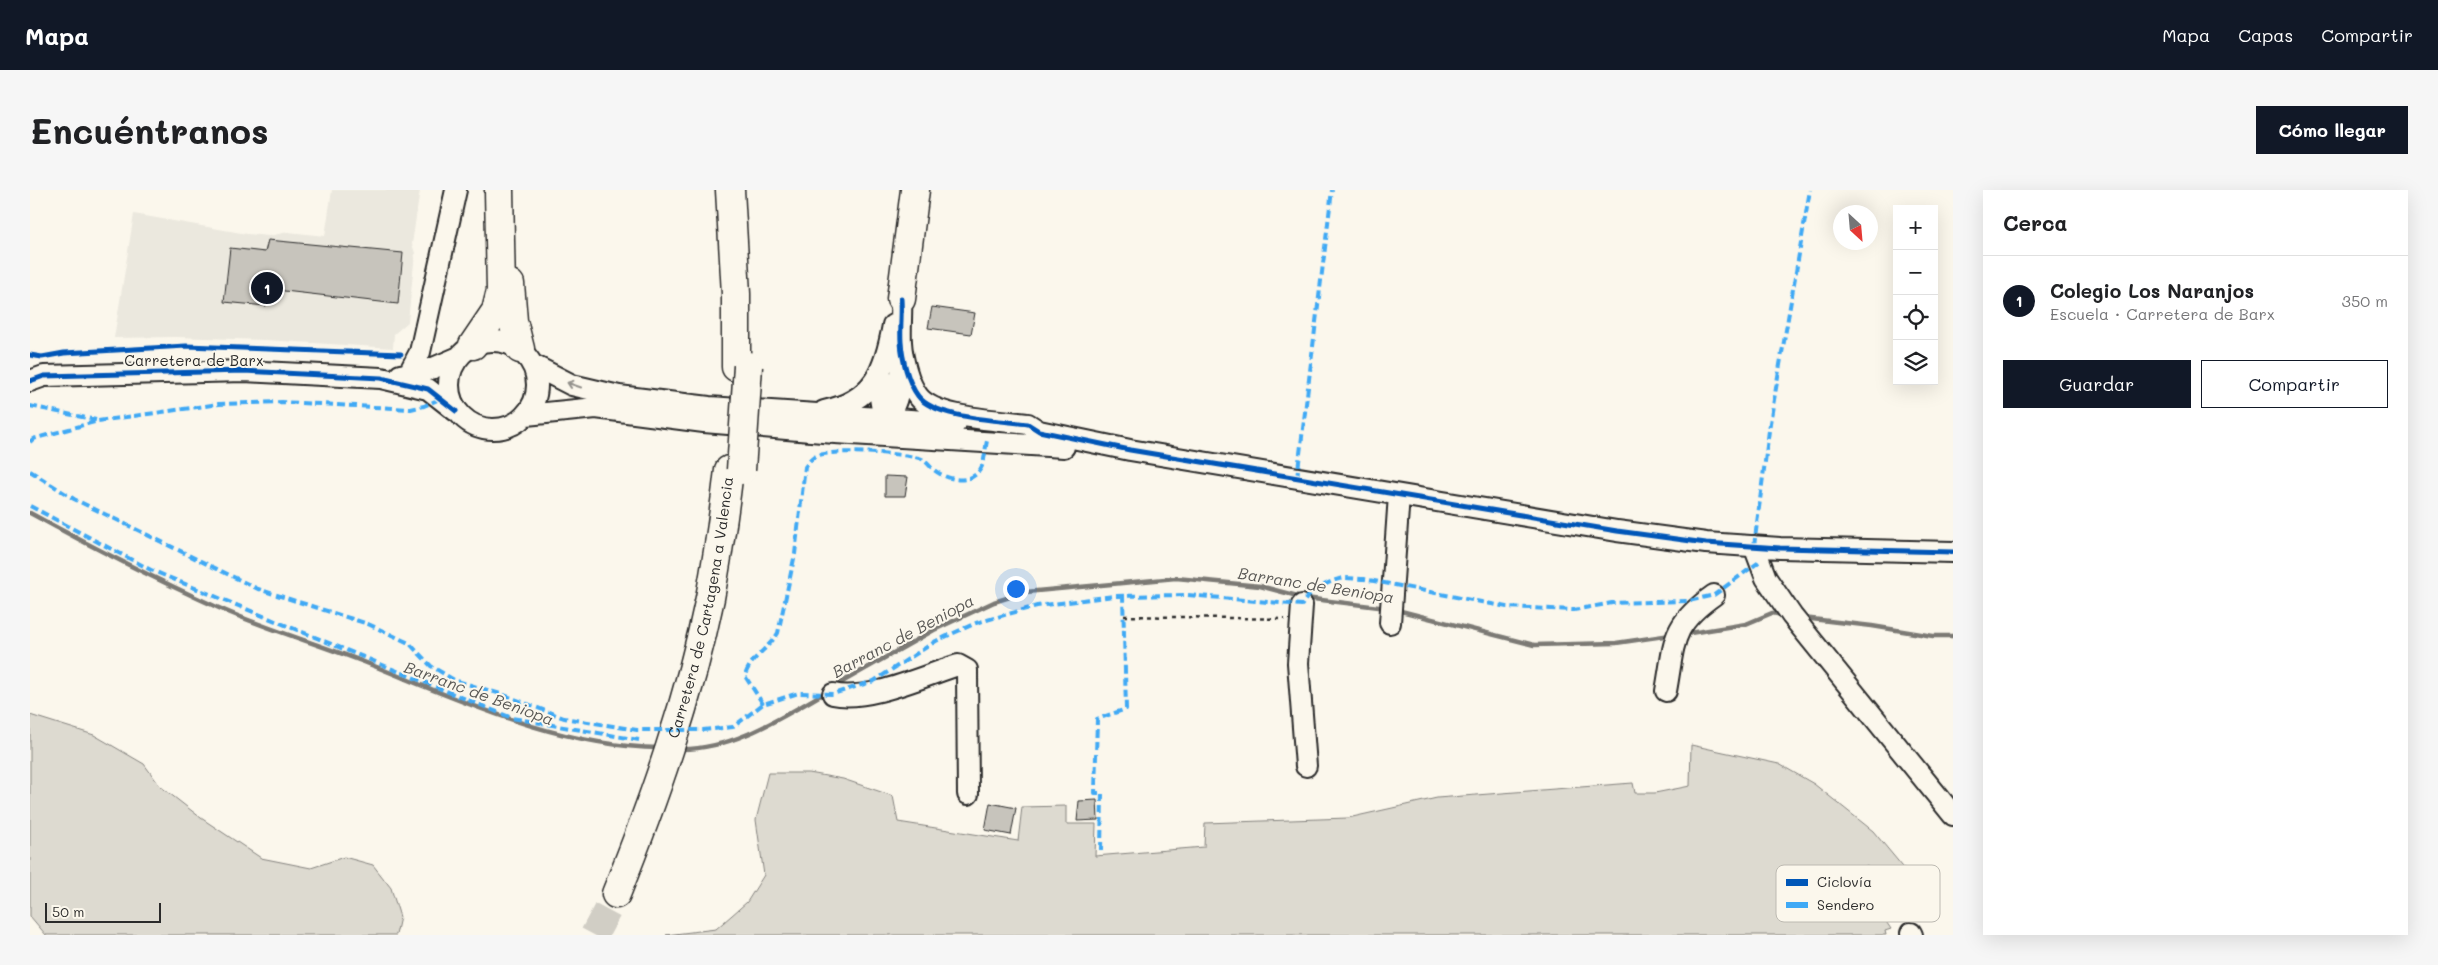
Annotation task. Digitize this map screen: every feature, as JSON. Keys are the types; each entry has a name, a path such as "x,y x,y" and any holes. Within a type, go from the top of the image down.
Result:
{"highway":[{"path":"466,351 496,311 501,291 499,190"},
{"path":"510,190 508,218 513,320 526,357"},
{"path":"901,299 913,192"},
{"name":"Carretera de Cartagena a Valencia","path":"616,894 658,784 677,764 694,710 716,600 735,470 742,367 731,196"}],"street":[{"path":"409,373 420,352 456,190"},
{"path":"901,299 903,355 909,378 918,397 942,412 1028,424 1039,430"},
{"path":"901,299 894,314 888,353 880,373 879,398 889,427 1002,436 1015,442"},
{"path":"381,378 430,369 466,351 497,341 509,343 526,357 572,385 619,396 709,408 960,423 1039,430 1130,450 1617,531 1706,543 1953,552"},
{"path":"456,410 450,397 448,383 452,369 466,351"},
{"path":"615,410 643,408 874,426 885,420 896,402 903,355"},
{"path":"381,378 428,389 456,410 465,420 477,427 490,430 510,426 526,415 534,404 538,391 537,377 526,357"},
{"name":"Carretera de Barx","path":"32,378 244,371 381,378"},
{"path":"810,414 840,408 855,400 880,373"},
{"path":"526,415 596,408 704,422 835,433 1130,450"},
{"path":"1390,623 1399,495"},
{"path":"1754,546 1766,578 1792,616 1953,815"},
{"path":"1666,691 1676,635 1681,625 1695,608 1714,595"},
{"path":"1300,612 1298,663 1306,766"},
{"path":"833,694 842,696 866,695 958,665 967,670 968,794"}],"path":[{"path":"1124,616 1300,612"}],"shaded area":[{"path":"332,190 420,190 412,244 415,253 408,322 394,334 393,348 265,340 176,337 114,338 134,214 247,234 269,236 288,232 325,236"},
{"path":"30,715 94,735 144,764 160,786 201,818 261,858 311,868 344,857 373,865 391,888 400,917 396,935 46,935 30,916"},
{"path":"1691,745 1779,764 1814,784 1873,831 1901,865 1776,865 1776,922 1886,922 1891,929 1885,931 1886,935 666,935 716,929 747,902 764,875 756,820 768,773 809,773 843,779 893,796 898,822 1018,841 1022,807 1066,806 1066,824 1096,824 1095,856 1204,847 1205,823 1348,818 1437,798 1633,783 1635,793 1655,793 1690,786"}],"building":[{"path":"268,240 403,253 398,304 267,289 266,306 224,302 230,248 265,252"},
{"path":"932,307 975,313 971,334 928,328"},
{"path":"885,476 908,477 905,496 885,496"},
{"path":"1097,800 1098,820 1077,821 1079,801"},
{"path":"990,803 1016,808 1011,835 985,830"}],"waterway":[{"name":"Barranc de Beniopa","path":"30,513 171,586 219,608 255,623 328,648 472,705 546,730 583,739 621,745 660,748"},
{"name":"Barranc de Beniopa","path":"835,686 934,630 994,602 1026,592 1176,578 1260,586 1305,598 1387,608"},
{"name":"Barranc de Beniopa","path":"1397,610 1534,645 1616,643 1671,635"},
{"name":"Barranc de Beniopa","path":"1684,634 1746,624 1772,613 1783,615"},
{"name":"Barranc de Beniopa","path":"1803,618 1872,626 1933,636 1953,636"},
{"name":"Barranc de Beniopa","path":"680,749 700,748 738,738 774,721 826,692"}],"tunnel":[{"path":"594,935 616,894"}],"marked path":[{"path":"1297,478 1332,190"},
{"path":"1754,546 1770,423 1810,190"},
{"path":"30,442 33,439 98,421 219,404 282,402 411,409 424,406 442,398"},
{"path":"30,406 96,420"},
{"path":"763,704 745,676 751,664 778,633 795,554 805,467 810,461 816,456 836,453 867,452 910,456 925,461 939,474 959,480 977,474 981,468 987,441"},
{"path":"30,471 74,499 258,589 368,624 409,643 431,666 454,680 504,695 564,718 637,730 703,730 733,727 763,704 799,693 833,694 874,681 936,641 976,623 1037,606 1114,596 1187,595 1302,605 1320,587 1344,578 1364,579 1507,607 1574,610 1612,603 1689,601 1714,595 1759,562"},
{"path":"30,506 151,570 512,718 639,740"},
{"path":"1101,850 1102,793 1095,793 1097,719 1126,709 1123,596"}],"cycle path":[{"path":"901,299 901,337 904,363 914,391 926,404 953,414 1028,424 1039,431 1130,450 1617,531 1706,543 1780,548 1953,552"},
{"path":"30,355 42,357 64,353 186,346 401,354"},
{"path":"30,381 44,376 244,371 381,378 428,389 456,411"}],"place":[{"name":"Colegio Los Naranjos","path":"267,288"}]}
